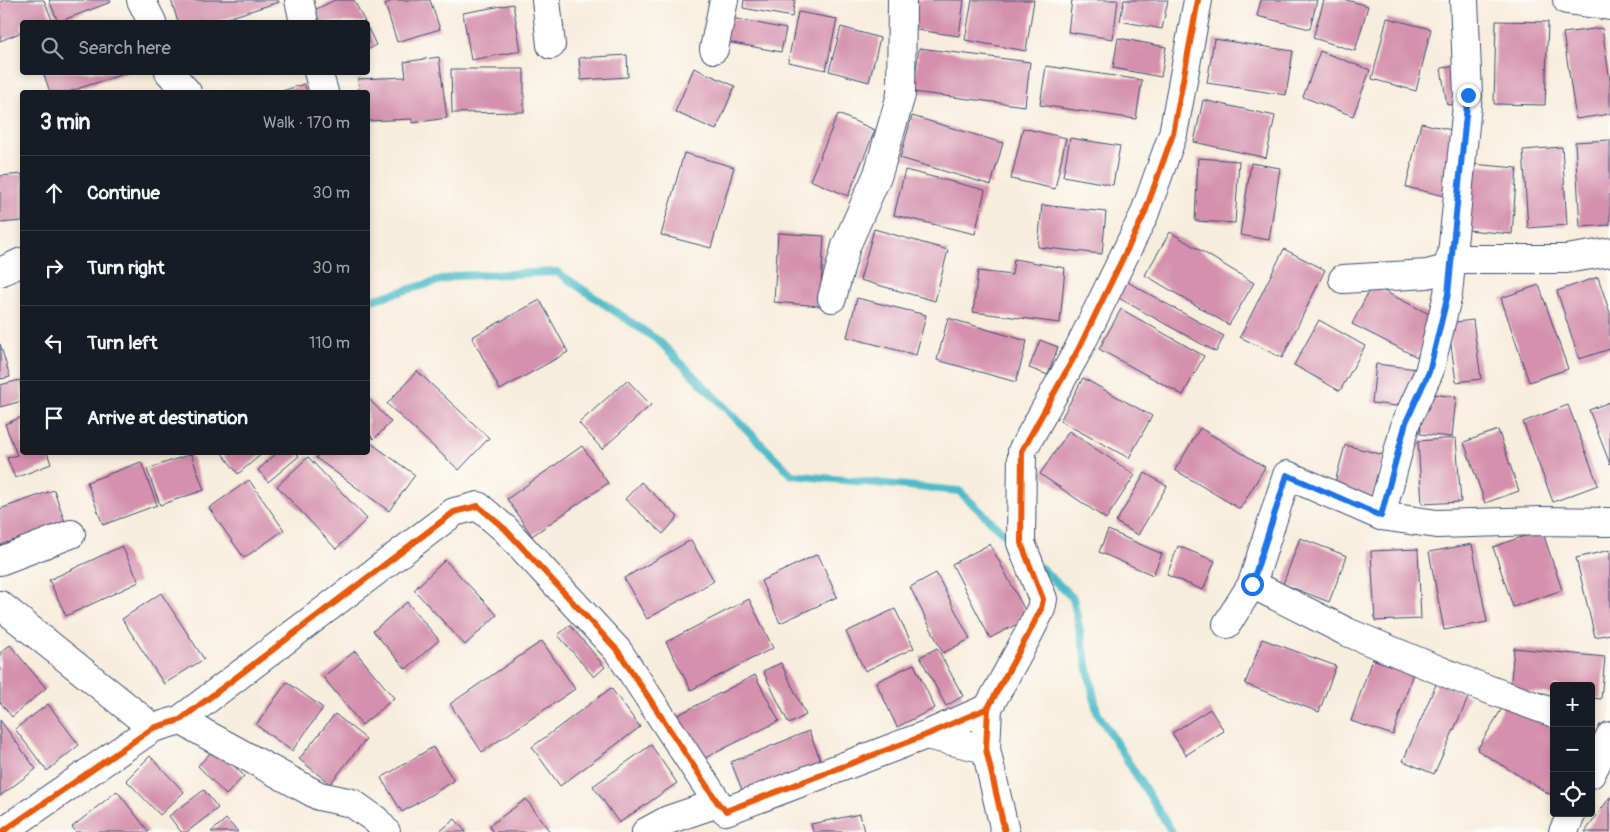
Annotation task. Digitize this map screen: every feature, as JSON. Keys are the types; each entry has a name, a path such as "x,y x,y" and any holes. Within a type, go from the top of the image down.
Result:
{"street":[{"path":"141,0 151,20"},
{"path":"299,0 304,20"},
{"path":"546,0 551,45"},
{"path":"714,49 724,0"},
{"path":"832,298 846,246 878,174 900,95 902,0"},
{"path":"1005,832 986,749 988,708 1028,635 1041,609 1043,599 1022,543 1022,451 1074,358 1144,215 1173,134 1198,0"},
{"path":"1381,516 1406,422 1429,372 1448,294 1468,95 1464,0"},
{"path":"1567,0 1610,6"},
{"path":"172,75 185,90"},
{"path":"319,75 323,90"},
{"path":"1343,279 1427,274 1450,263 1566,259 1610,252"},
{"path":"0,272 20,263"},
{"path":"1227,624 1252,584 1287,475 1381,516 1437,524 1542,521 1610,522"},
{"path":"2,832 153,728 180,720 454,512 478,506 505,529 618,650 718,803 726,811 926,735 988,708"},
{"path":"0,561 71,534"},
{"path":"1252,584 1347,632 1468,682 1550,712"},
{"path":"0,605 153,728"},
{"path":"180,720 320,796 352,803 376,820 386,832"},
{"path":"1592,772 1610,735 1593,727"},
{"path":"926,735 986,749"},
{"path":"646,832 668,820 718,803"},
{"path":"1563,832 1570,817"}],"building":[{"path":"5,0 44,0 52,20 20,20 20,33 0,41 0,2"},
{"path":"49,0 110,0 111,2 63,20 57,20"},
{"path":"171,0 278,0 279,2 221,20 177,20"},
{"path":"335,0 354,0 364,20 319,20 314,10"},
{"path":"395,0 430,0 440,29 397,42 385,4"},
{"path":"744,0 795,0 792,17 743,8"},
{"path":"907,0 964,0 959,36 903,28"},
{"path":"972,0 1034,0 1026,51 965,40"},
{"path":"1072,0 1118,0 1113,39 1068,32"},
{"path":"1124,0 1168,0 1162,29 1120,21"},
{"path":"1261,0 1317,0 1310,29 1257,16"},
{"path":"1324,0 1347,0 1368,6 1355,51 1313,38"},
{"path":"513,4 521,51 471,60 463,13"},
{"path":"798,12 837,19 826,70 788,62"},
{"path":"727,17 786,29 781,52 722,41"},
{"path":"1387,18 1431,29 1416,91 1372,79"},
{"path":"1496,21 1548,22 1545,105 1494,104"},
{"path":"841,27 880,38 869,82 829,71"},
{"path":"1602,28 1610,81 1610,114 1576,119 1563,33"},
{"path":"370,32 376,45 370,49"},
{"path":"1118,38 1166,47 1161,77 1113,68"},
{"path":"1214,39 1293,51 1286,95 1207,83"},
{"path":"919,48 1030,62 1025,106 913,92"},
{"path":"1320,51 1370,70 1353,116 1303,97"},
{"path":"627,55 628,77 581,80 579,58"},
{"path":"439,57 447,118 412,123 412,119 370,121 370,90 359,90 358,79 406,77 404,62"},
{"path":"1046,66 1142,80 1136,119 1040,105"},
{"path":"1457,66 1463,103 1447,105 1441,68"},
{"path":"694,68 735,86 716,130 675,112"},
{"path":"451,69 524,69 524,112 452,113"},
{"path":"44,75 120,75 74,90 49,90"},
{"path":"304,84 306,90 285,90"},
{"path":"1203,100 1275,116 1266,158 1194,142"},
{"path":"838,114 875,130 848,196 810,180"},
{"path":"912,116 1003,143 991,185 900,158"},
{"path":"1421,123 1460,132 1445,196 1406,187"},
{"path":"1023,128 1066,138 1055,189 1011,179"},
{"path":"1070,138 1120,146 1113,185 1063,176"},
{"path":"1610,140 1610,225 1580,227 1575,142"},
{"path":"1562,147 1567,225 1528,228 1523,150"},
{"path":"684,153 734,167 711,248 661,235"},
{"path":"1198,158 1239,161 1235,223 1195,221"},
{"path":"1251,163 1280,168 1269,240 1240,235"},
{"path":"1472,164 1517,168 1512,234 1467,230"},
{"path":"905,170 985,190 975,234 894,215"},
{"path":"20,174 20,221 0,223 0,176"},
{"path":"1042,205 1106,212 1102,254 1038,247"},
{"path":"874,229 948,250 935,301 860,280"},
{"path":"1170,232 1254,283 1229,325 1145,275"},
{"path":"778,233 824,236 820,306 774,302"},
{"path":"1284,249 1325,270 1282,358 1240,337"},
{"path":"1014,259 1065,268 1060,323 973,312 978,271 1012,275"},
{"path":"1598,277 1610,313 1610,349 1579,359 1557,291"},
{"path":"1124,280 1224,336 1216,352 1115,296"},
{"path":"1372,285 1437,318 1417,357 1352,324"},
{"path":"1539,285 1568,369 1529,382 1501,298"},
{"path":"857,298 926,315 916,355 847,337"},
{"path":"540,300 568,352 500,390 472,337"},
{"path":"1121,309 1204,356 1183,395 1099,349"},
{"path":"948,318 1027,341 1016,382 937,360"},
{"path":"1319,320 1365,346 1340,391 1294,365"},
{"path":"1473,320 1481,379 1456,382 1448,323"},
{"path":"1040,340 1058,347 1048,375 1029,368"},
{"path":"0,344 10,377 0,379"},
{"path":"1376,364 1417,369 1412,408 1372,403"},
{"path":"417,371 489,438 459,470 387,404"},
{"path":"1083,378 1152,416 1129,458 1060,421"},
{"path":"20,380 20,402 0,407 0,385"},
{"path":"627,380 651,405 602,449 579,423"},
{"path":"1424,393 1456,397 1452,437 1420,434"},
{"path":"370,400 391,422 374,439 370,435"},
{"path":"1610,402 1610,464 1589,410"},
{"path":"1568,405 1598,485 1553,502 1523,422"},
{"path":"20,418 20,455 48,455 51,464 15,478 7,458 17,455 5,424"},
{"path":"1200,428 1265,467 1240,509 1175,470"},
{"path":"1498,430 1519,491 1485,503 1464,442"},
{"path":"1069,431 1135,475 1106,519 1040,474"},
{"path":"1456,438 1461,502 1422,504 1418,441"},
{"path":"370,442 415,475 389,511 316,458 318,455 370,455"},
{"path":"1345,445 1384,455 1373,497 1334,486"},
{"path":"582,446 608,483 532,536 507,499"},
{"path":"191,455 204,490 160,505 147,469"},
{"path":"223,455 260,455 238,474"},
{"path":"275,455 299,456 268,482 258,470"},
{"path":"308,457 367,519 336,549 277,486"},
{"path":"141,462 157,505 103,525 87,482"},
{"path":"1145,473 1167,486 1138,535 1116,522"},
{"path":"249,480 284,530 244,558 209,508"},
{"path":"641,482 678,517 663,534 625,499"},
{"path":"54,490 65,522 0,545 0,509"},
{"path":"1108,530 1162,554 1153,575 1099,552"},
{"path":"1542,530 1562,590 1513,607 1493,547"},
{"path":"1300,538 1347,556 1329,602 1283,584"},
{"path":"691,540 714,581 647,619 624,578"},
{"path":"990,544 1029,618 990,638 952,564"},
{"path":"1472,544 1487,622 1444,630 1429,552"},
{"path":"122,546 139,582 66,616 49,580"},
{"path":"1178,546 1215,561 1203,590 1167,575"},
{"path":"1418,549 1421,619 1375,621 1371,551"},
{"path":"1610,550 1610,634 1595,637 1576,558"},
{"path":"818,554 837,597 780,623 761,581"},
{"path":"445,560 497,615 465,645 414,590"},
{"path":"936,573 970,639 943,653 910,587"},
{"path":"161,593 204,659 164,684 122,619"},
{"path":"749,599 773,648 691,690 666,642"},
{"path":"407,602 439,640 406,669 373,631"},
{"path":"895,609 914,648 865,671 846,632"},
{"path":"570,625 605,667 594,677 558,635"},
{"path":"1262,639 1336,666 1319,712 1245,684"},
{"path":"542,641 575,689 482,752 450,704"},
{"path":"10,645 46,688 12,717 0,702 0,653"},
{"path":"937,648 963,696 946,706 920,657"},
{"path":"1514,648 1605,657 1601,699 1595,698 1595,682 1550,682 1550,694 1510,690"},
{"path":"355,651 394,698 362,725 323,677"},
{"path":"1372,659 1413,673 1393,735 1351,721"},
{"path":"781,663 806,715 789,724 763,671"},
{"path":"914,664 935,708 897,727 876,682"},
{"path":"755,675 779,721 697,762 674,717"},
{"path":"287,682 323,708 292,751 256,725"},
{"path":"1437,682 1469,696 1434,774 1403,761"},
{"path":"611,688 640,727 560,786 532,747"},
{"path":"1507,700 1550,726 1550,794 1477,750"},
{"path":"48,704 79,745 47,771 15,729"},
{"path":"1210,709 1224,731 1186,755 1172,733"},
{"path":"335,714 366,739 330,784 299,759"},
{"path":"0,720 36,769 0,796"},
{"path":"809,731 824,769 746,800 731,762"},
{"path":"651,745 677,783 619,823 593,786"},
{"path":"216,747 244,776 226,795 198,766"},
{"path":"433,747 454,781 402,812 381,778"},
{"path":"150,756 184,792 160,815 126,780"},
{"path":"204,790 218,808 187,832 181,832 169,816"},
{"path":"117,791 149,832 76,832 72,827"},
{"path":"1610,797 1610,832 1585,832"},
{"path":"526,799 550,832 493,832 489,826"},
{"path":"860,814 864,832 813,832 811,824"},
{"path":"226,819 238,832 211,832"},
{"path":"455,819 466,832 439,832"}],"waterway":[{"path":"370,300 456,276 557,272 659,341 792,475 959,491 1014,543"},
{"path":"1041,568 1073,598 1097,712 1172,832"}],"cycle path":[{"path":"1005,832 986,749 988,708 1028,635 1041,609 1043,599 1021,543 1022,451 1078,350 1144,215 1173,134 1198,0"},
{"path":"2,832 153,728 180,720 454,512 478,506 505,529 618,651 718,803 726,811 926,735 988,708"}],"route":[{"path":"1252,584 1287,475 1381,516 1406,422 1429,372 1448,294 1450,259 1468,95"}]}
